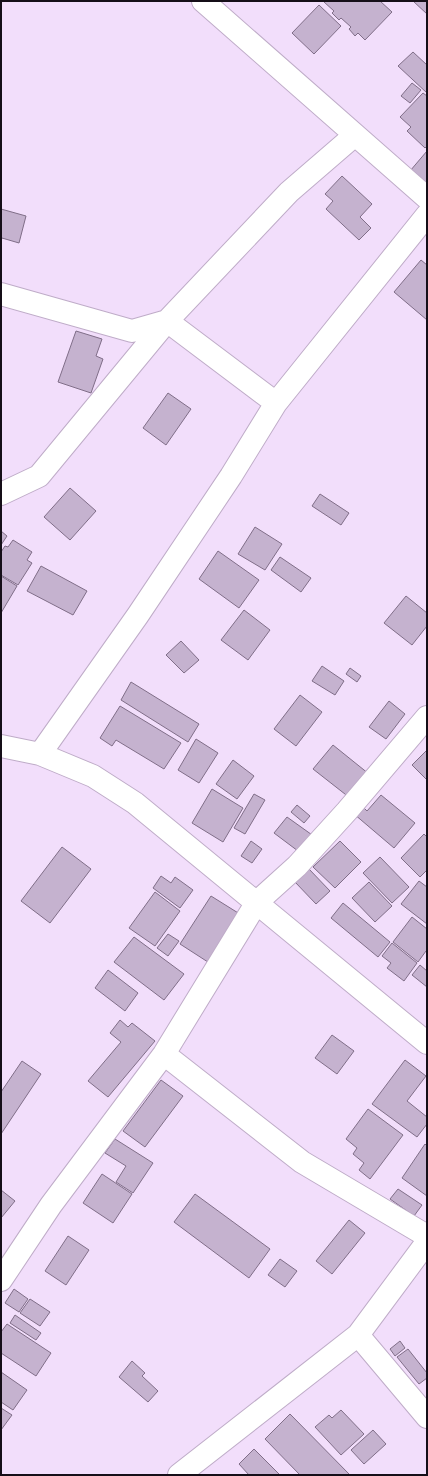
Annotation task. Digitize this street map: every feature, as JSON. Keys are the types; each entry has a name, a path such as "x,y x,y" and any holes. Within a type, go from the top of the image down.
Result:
{"street":[{"path":"203,1 427,198"},
{"path":"1,494 39,476 167,321 289,192 355,135"},
{"path":"40,754 138,615 231,476 276,403 427,215"},
{"path":"1,294 132,331 167,321"},
{"path":"167,321 276,403"},
{"path":"1,1280 51,1205 164,1054 257,902 297,866 368,787 427,717"},
{"path":"1,746 40,754 93,776 135,803 257,902 423,1032"},
{"path":"164,1054 302,1162 427,1236"},
{"path":"179,1475 358,1335 427,1242"},
{"path":"358,1335 427,1417"}],"building":[{"path":"380,1 392,12 365,40 358,33 355,36 349,29 351,27 341,18 339,20 332,13 334,11 324,2"},
{"path":"413,1 427,1 427,14"},
{"path":"319,5 341,26 314,54 292,33"},
{"path":"413,52 427,65 427,93 398,66"},
{"path":"412,83 421,90 410,103 401,96"},
{"path":"423,93 427,96 427,146 425,148 407,131 411,127 400,117"},
{"path":"427,151 427,185 410,171"},
{"path":"342,176 372,204 360,217 371,228 359,240 326,209 333,201 325,194"},
{"path":"1,209 26,216 19,243 2,238 1,241"},
{"path":"421,260 427,265 427,320 394,292"},
{"path":"76,331 102,339 96,356 103,359 91,393 58,382"},
{"path":"168,393 191,409 166,445 143,428"},
{"path":"70,488 96,511 70,540 44,517"},
{"path":"320,494 349,513 341,525 312,506"},
{"path":"255,527 282,544 265,570 238,554"},
{"path":"1,531 7,536 1,545"},
{"path":"13,540 32,552 27,560 32,563 18,585 1,575 1,552 5,546 8,547"},
{"path":"218,551 259,580 239,608 199,579"},
{"path":"280,557 311,578 301,592 271,570"},
{"path":"41,566 87,591 73,615 27,591"},
{"path":"1,576 17,586 1,613"},
{"path":"406,596 427,613 427,626 412,645 384,623"},
{"path":"244,610 270,630 248,660 221,640"},
{"path":"181,641 199,660 184,673 166,655"},
{"path":"322,666 344,681 335,695 312,681"},
{"path":"350,668 361,676 357,682 346,674"},
{"path":"131,682 199,724 188,742 121,700"},
{"path":"300,695 322,712 296,746 274,729"},
{"path":"389,701 405,714 386,739 369,727"},
{"path":"120,706 181,743 164,769 116,740 112,746 100,738"},
{"path":"196,739 218,753 199,783 178,770"},
{"path":"333,745 369,774 350,798 313,769"},
{"path":"427,750 427,780 412,765"},
{"path":"233,760 254,776 237,799 216,784"},
{"path":"212,789 243,808 223,842 192,823"},
{"path":"254,794 265,800 245,834 234,828"},
{"path":"381,795 415,823 394,848 354,814 361,805 367,811"},
{"path":"297,805 310,816 304,823 291,812"},
{"path":"287,817 315,837 302,854 274,833"},
{"path":"424,834 427,837 427,870 420,877 401,858"},
{"path":"251,841 262,849 252,863 241,856"},
{"path":"340,841 361,862 335,888 313,867"},
{"path":"62,847 91,869 50,923 21,901"},
{"path":"380,857 409,887 392,903 363,873"},
{"path":"309,869 330,891 316,904 295,882"},
{"path":"161,876 171,883 175,877 193,890 180,908 153,888"},
{"path":"419,881 427,887 427,924 401,904"},
{"path":"369,882 392,906 375,922 352,898"},
{"path":"155,892 180,911 155,946 129,928"},
{"path":"211,896 243,916 211,964 180,944"},
{"path":"343,903 390,942 378,957 331,918"},
{"path":"412,917 427,929 427,952 426,951 418,962 393,942"},
{"path":"168,934 179,941 168,956 157,948"},
{"path":"134,937 184,974 164,1000 114,962"},
{"path":"392,943 417,963 404,981 387,968 391,963 382,956"},
{"path":"420,965 427,971 427,987 412,975"},
{"path":"108,970 138,993 125,1011 95,988"},
{"path":"120,1020 128,1027 132,1023 155,1041 108,1097 88,1081 121,1042 110,1033"},
{"path":"332,1035 354,1051 337,1074 315,1058"},
{"path":"405,1060 426,1076 407,1101 427,1117 427,1124 417,1137 372,1104"},
{"path":"22,1061 41,1074 1,1134 1,1092"},
{"path":"161,1080 183,1096 145,1147 123,1131"},
{"path":"368,1109 403,1135 370,1179 359,1170 364,1163 353,1154 357,1148 346,1139"},
{"path":"115,1139 153,1163 133,1193 116,1182 126,1166 105,1153"},
{"path":"425,1144 427,1146 427,1196 402,1178"},
{"path":"102,1174 132,1194 113,1223 83,1203"},
{"path":"398,1189 422,1205 414,1216 390,1199"},
{"path":"1,1190 15,1201 1,1218"},
{"path":"195,1194 270,1249 249,1278 174,1222"},
{"path":"349,1220 365,1233 332,1274 316,1261"},
{"path":"68,1236 89,1250 66,1285 45,1271"},
{"path":"280,1259 297,1271 285,1287 268,1275"},
{"path":"14,1289 28,1299 19,1312 5,1303"},
{"path":"30,1299 50,1312 40,1326 20,1313"},
{"path":"15,1315 41,1333 36,1340 10,1323"},
{"path":"7,1324 51,1353 36,1376 1,1353 1,1332"},
{"path":"400,1341 405,1348 395,1356 390,1349"},
{"path":"408,1349 427,1373 427,1378 419,1384 397,1357"},
{"path":"132,1361 145,1373 142,1376 158,1391 148,1402 119,1377"},
{"path":"1,1372 27,1390 13,1410 1,1402"},
{"path":"1,1408 12,1415 1,1430"},
{"path":"341,1410 364,1434 341,1455 315,1427 329,1415 332,1418"},
{"path":"290,1414 350,1475 300,1475 265,1439"},
{"path":"373,1430 386,1444 364,1464 351,1450"},
{"path":"254,1449 280,1475 249,1475 239,1464"}]}
